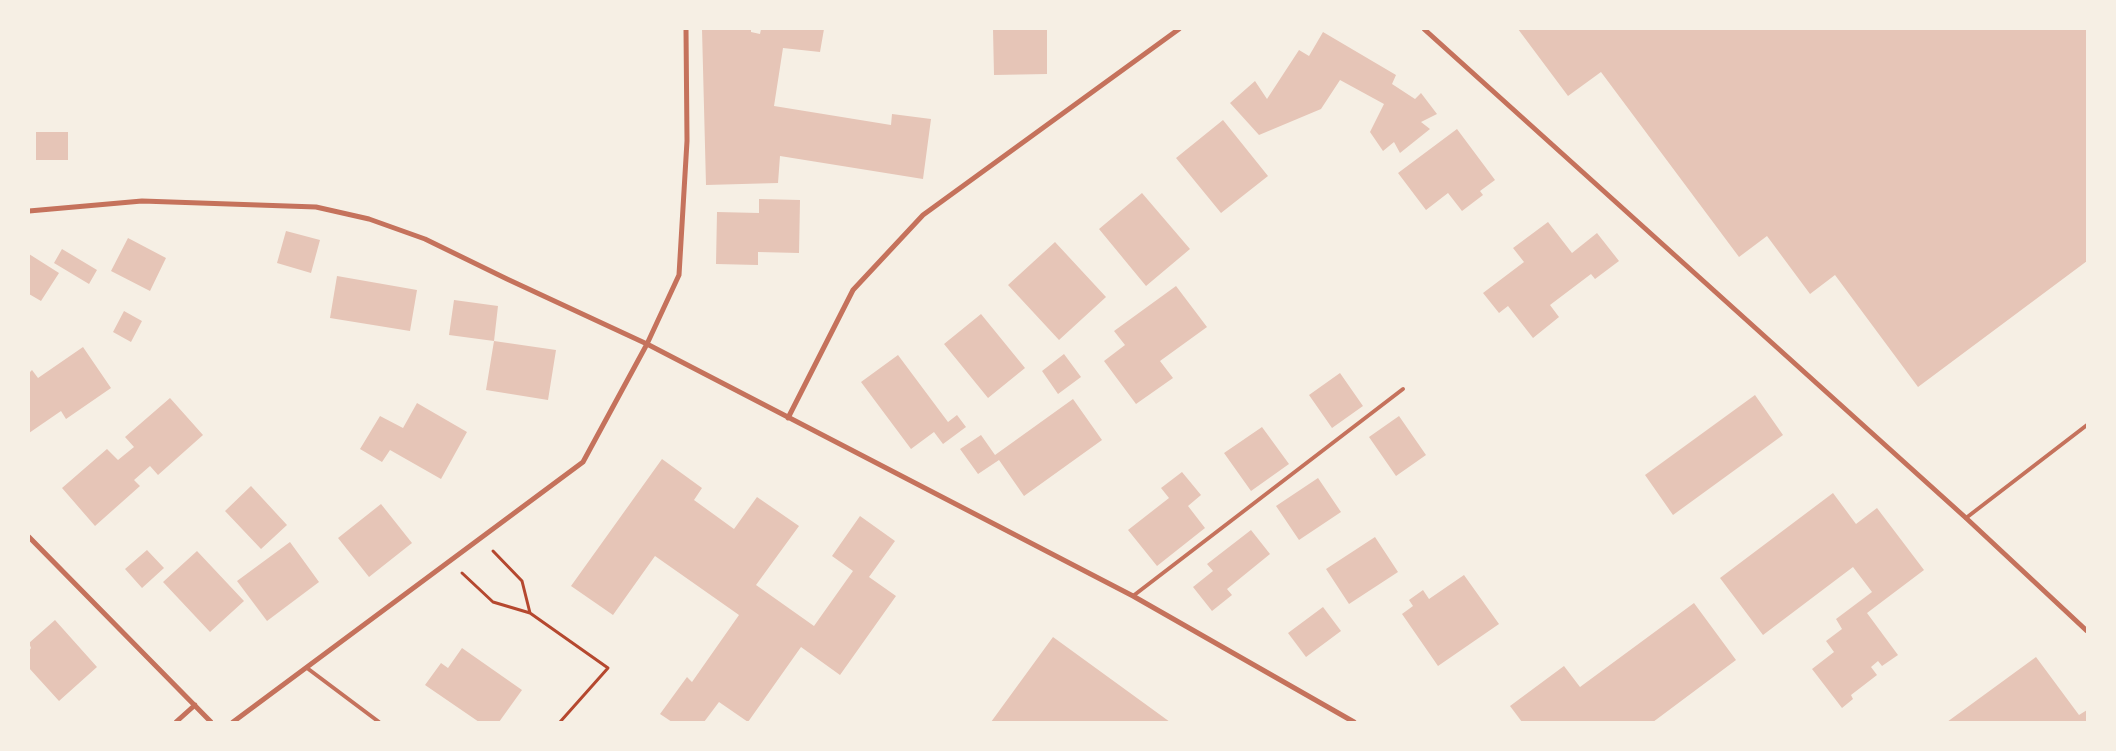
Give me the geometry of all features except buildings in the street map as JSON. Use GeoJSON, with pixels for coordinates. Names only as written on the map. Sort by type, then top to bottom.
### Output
{"type":"FeatureCollection","features":[{"type":"Feature","properties":{"kind":"street"},"geometry":{"type":"LineString","coordinates":[[233,722],[479,537],[583,462],[647,344],[679,275],[687,141],[686,29]]}},
{"type":"Feature","properties":{"kind":"street"},"geometry":{"type":"LineString","coordinates":[[788,418],[853,290],[923,215],[1179,29]]}},
{"type":"Feature","properties":{"kind":"street"},"geometry":{"type":"LineString","coordinates":[[1424,29],[1966,518],[2087,631]]}},
{"type":"Feature","properties":{"kind":"street"},"geometry":{"type":"LineString","coordinates":[[29,211],[142,200],[316,207],[369,219],[425,239],[507,280],[647,344],[1133,596],[1354,722]]}},
{"type":"Feature","properties":{"kind":"street"},"geometry":{"type":"LineString","coordinates":[[29,537],[212,722]]}},
{"type":"Feature","properties":{"kind":"street"},"geometry":{"type":"LineString","coordinates":[[176,722],[195,706]]}},
{"type":"Feature","properties":{"kind":"lane"},"geometry":{"type":"LineString","coordinates":[[1133,596],[1403,388]]}},
{"type":"Feature","properties":{"kind":"lane"},"geometry":{"type":"LineString","coordinates":[[1966,518],[2087,425]]}},
{"type":"Feature","properties":{"kind":"lane"},"geometry":{"type":"LineString","coordinates":[[307,668],[379,722]]}},
{"type":"Feature","properties":{"kind":"path"},"geometry":{"type":"LineString","coordinates":[[479,537],[522,581],[530,613]]}},
{"type":"Feature","properties":{"kind":"path"},"geometry":{"type":"LineString","coordinates":[[449,560],[493,602],[530,613],[608,668],[560,722]]}}]}
